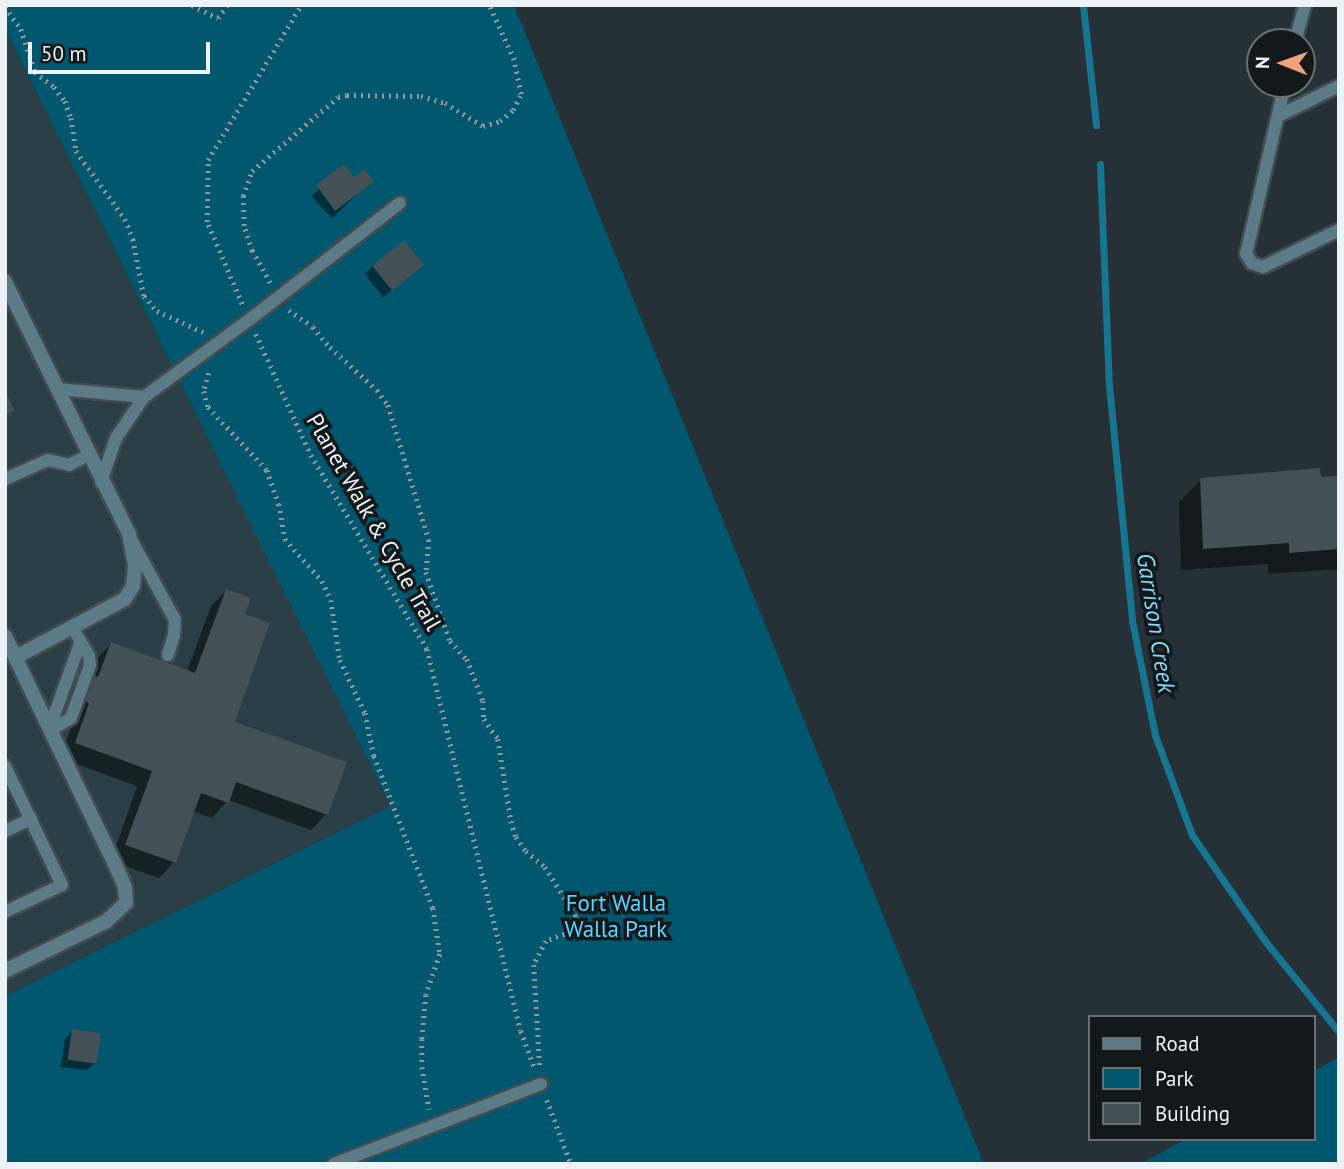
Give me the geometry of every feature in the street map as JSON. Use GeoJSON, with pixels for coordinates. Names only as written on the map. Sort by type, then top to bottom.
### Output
{"type":"FeatureCollection","features":[{"type":"Feature","properties":{"kind":"street"},"geometry":{"type":"LineString","coordinates":[[5,282],[101,482],[129,534],[135,565],[129,592],[112,608],[16,657]]}},
{"type":"Feature","properties":{"kind":"street"},"geometry":{"type":"LineString","coordinates":[[5,636],[119,873],[125,887],[126,903],[107,921],[5,971]]}},
{"type":"Feature","properties":{"kind":"lane"},"geometry":{"type":"LineString","coordinates":[[1299,28],[1305,5]]}},
{"type":"Feature","properties":{"kind":"lane"},"geometry":{"type":"LineString","coordinates":[[1278,116],[1339,86]]}},
{"type":"Feature","properties":{"kind":"lane"},"geometry":{"type":"LineString","coordinates":[[1282,98],[1246,254],[1252,263],[1263,267],[1339,230]]}},
{"type":"Feature","properties":{"kind":"lane"},"geometry":{"type":"LineString","coordinates":[[101,482],[116,438],[144,397],[400,203]]}},
{"type":"Feature","properties":{"kind":"lane"},"geometry":{"type":"LineString","coordinates":[[58,389],[144,397]]}},
{"type":"Feature","properties":{"kind":"lane"},"geometry":{"type":"LineString","coordinates":[[5,479],[48,460],[69,465],[89,455]]}},
{"type":"Feature","properties":{"kind":"lane"},"geometry":{"type":"LineString","coordinates":[[129,534],[174,620],[174,635],[168,655]]}},
{"type":"Feature","properties":{"kind":"lane"},"geometry":{"type":"LineString","coordinates":[[50,729],[80,643],[73,628]]}},
{"type":"Feature","properties":{"kind":"lane"},"geometry":{"type":"LineString","coordinates":[[5,765],[62,885],[5,912]]}},
{"type":"Feature","properties":{"kind":"lane"},"geometry":{"type":"LineString","coordinates":[[5,831],[31,819]]}},
{"type":"Feature","properties":{"kind":"lane"},"geometry":{"type":"LineString","coordinates":[[334,1164],[541,1084]]}},
{"type":"Feature","properties":{"kind":"path"},"geometry":{"type":"LineString","coordinates":[[192,5],[218,18],[227,5]]}},
{"type":"Feature","properties":{"kind":"path","name":"Planet Walk & Cycle Trail"},"geometry":{"type":"LineString","coordinates":[[301,5],[208,160],[207,222],[311,455],[427,649],[521,1031],[571,1164]]}},
{"type":"Feature","properties":{"kind":"path"},"geometry":{"type":"LineString","coordinates":[[489,5],[514,61],[521,94],[513,110],[500,121],[483,126],[445,103],[421,96],[338,97],[252,171],[243,196],[244,226],[252,251],[278,298],[293,314],[313,327],[330,347],[377,390],[388,405],[429,540],[426,572],[450,641],[467,659],[484,702],[484,719],[498,739],[510,821],[516,837],[526,851],[545,867],[576,916],[576,925],[571,932],[546,941],[534,965],[541,1084]]}},
{"type":"Feature","properties":{"kind":"path"},"geometry":{"type":"LineString","coordinates":[[5,7],[21,29],[27,55],[35,72],[54,87],[65,101],[71,118],[76,151],[125,219],[133,239],[144,296],[157,311],[203,331],[212,347],[204,391],[208,407],[267,470],[279,504],[285,539],[327,589],[340,660],[365,713],[374,756],[433,908],[440,954],[426,995],[422,1039],[422,1067],[432,1124]]}},
{"type":"Feature","properties":{"kind":"shaded area"},"geometry":{"type":"Polygon","coordinates":[[[5,29],[392,806],[5,996],[5,29]]]}},
{"type":"Feature","properties":{"kind":"green space","name":"Fort Walla Walla Park"},"geometry":{"type":"Polygon","coordinates":[[[5,5],[514,5],[984,1164],[5,1164],[5,996],[391,806],[5,29],[5,5]]]}},
{"type":"Feature","properties":{"kind":"green space"},"geometry":{"type":"Polygon","coordinates":[[[1339,1057],[1339,1164],[1140,1164],[1182,1141],[1316,1141],[1316,1070],[1339,1057]]]}},
{"type":"Feature","properties":{"kind":"building"},"geometry":{"type":"Polygon","coordinates":[[[344,164],[354,177],[364,169],[374,181],[335,211],[316,185],[344,164]]]}},
{"type":"Feature","properties":{"kind":"building"},"geometry":{"type":"Polygon","coordinates":[[[404,240],[424,265],[392,291],[372,266],[404,240]]]}},
{"type":"Feature","properties":{"kind":"building"},"geometry":{"type":"Polygon","coordinates":[[[5,392],[15,411],[5,415],[5,392]]]}},
{"type":"Feature","properties":{"kind":"building"},"geometry":{"type":"Polygon","coordinates":[[[1320,468],[1321,477],[1339,476],[1339,549],[1289,553],[1289,543],[1203,549],[1200,478],[1320,468]]]}},
{"type":"Feature","properties":{"kind":"building"},"geometry":{"type":"Polygon","coordinates":[[[226,589],[251,598],[245,614],[270,623],[235,722],[347,762],[328,815],[236,782],[229,803],[201,793],[176,863],[125,845],[152,771],[75,743],[89,703],[67,695],[76,669],[98,677],[111,642],[195,673],[226,589]]]}},
{"type":"Feature","properties":{"kind":"building"},"geometry":{"type":"Polygon","coordinates":[[[72,1029],[101,1033],[96,1064],[68,1060],[72,1029]]]}},
{"type":"Feature","properties":{"kind":"waterway","name":"Garrison Creek"},"geometry":{"type":"LineString","coordinates":[[1083,5],[1096,125]]}},
{"type":"Feature","properties":{"kind":"waterway","name":"Garrison Creek"},"geometry":{"type":"LineString","coordinates":[[1100,164],[1109,385],[1132,621],[1155,735],[1192,835],[1265,941],[1339,1032]]}}]}
